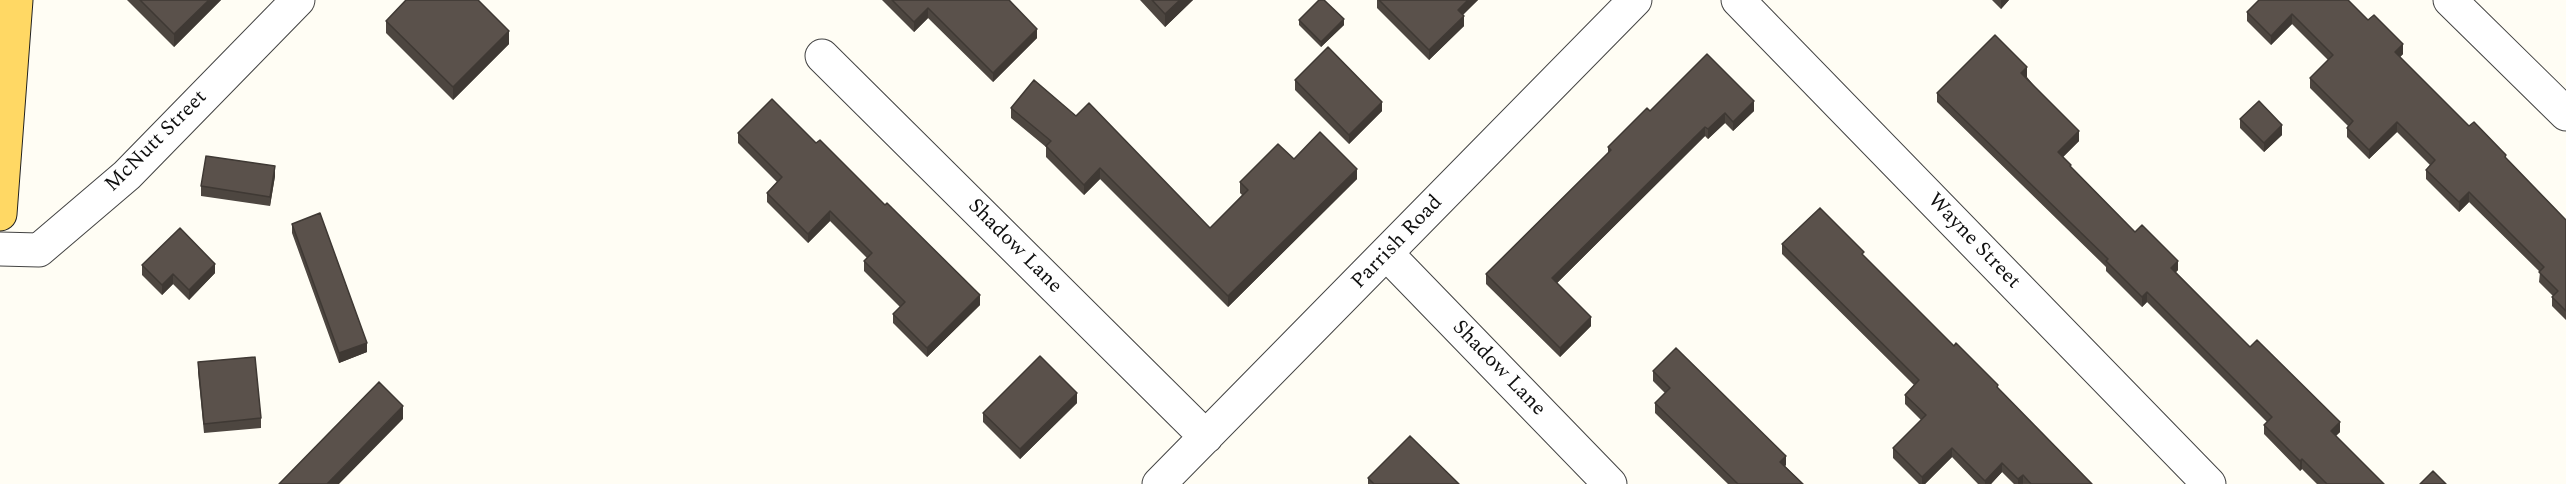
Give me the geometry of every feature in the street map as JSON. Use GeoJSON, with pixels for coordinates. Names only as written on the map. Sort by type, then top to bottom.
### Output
{"type":"FeatureCollection","features":[{"type":"Feature","properties":{"kind":"main road"},"geometry":{"type":"LineString","coordinates":[[0,214],[16,0]]}},
{"type":"Feature","properties":{"kind":"street","name":"McNutt Street"},"geometry":{"type":"LineString","coordinates":[[0,249],[39,250],[127,175],[298,0]]}},
{"type":"Feature","properties":{"kind":"street","name":"Parrish Road"},"geometry":{"type":"LineString","coordinates":[[1159,484],[1635,0]]}},
{"type":"Feature","properties":{"kind":"street","name":"Wayne Street"},"geometry":{"type":"LineString","coordinates":[[1738,0],[2209,484]]}},
{"type":"Feature","properties":{"kind":"street"},"geometry":{"type":"LineString","coordinates":[[2450,0],[2566,114]]}},
{"type":"Feature","properties":{"kind":"street","name":"Shadow Lane"},"geometry":{"type":"LineString","coordinates":[[822,56],[1206,437]]}},
{"type":"Feature","properties":{"kind":"street","name":"Shadow Lane"},"geometry":{"type":"LineString","coordinates":[[1387,254],[1610,484]]}},
{"type":"Feature","properties":{"kind":"building"},"geometry":{"type":"Polygon","coordinates":[[[140,0],[209,0],[174,34],[140,0]]]}},
{"type":"Feature","properties":{"kind":"building"},"geometry":{"type":"Polygon","coordinates":[[[406,0],[478,0],[509,31],[453,87],[386,21],[406,0]]]}},
{"type":"Feature","properties":{"kind":"building"},"geometry":{"type":"Polygon","coordinates":[[[892,0],[1009,0],[1037,29],[993,73],[928,8],[914,22],[892,0]]]}},
{"type":"Feature","properties":{"kind":"building"},"geometry":{"type":"Polygon","coordinates":[[[1152,0],[1180,0],[1165,14],[1152,0]]]}},
{"type":"Feature","properties":{"kind":"building"},"geometry":{"type":"Polygon","coordinates":[[[1319,0],[1324,0],[1344,19],[1321,42],[1299,20],[1319,0]]]}},
{"type":"Feature","properties":{"kind":"building"},"geometry":{"type":"Polygon","coordinates":[[[1379,0],[1468,0],[1458,10],[1464,16],[1429,50],[1379,0]]]}},
{"type":"Feature","properties":{"kind":"building"},"geometry":{"type":"Polygon","coordinates":[[[2259,0],[2348,0],[2368,20],[2374,15],[2403,44],[2395,52],[2469,126],[2474,122],[2566,220],[2566,311],[2552,297],[2558,291],[2539,272],[2544,267],[2469,192],[2459,202],[2426,170],[2435,160],[2397,122],[2369,150],[2347,128],[2353,121],[2310,78],[2333,55],[2292,14],[2271,36],[2247,12],[2259,0]]]}},
{"type":"Feature","properties":{"kind":"building"},"geometry":{"type":"Polygon","coordinates":[[[1995,35],[2027,67],[2021,73],[2079,131],[2058,152],[2070,166],[2135,232],[2142,225],[2178,261],[2171,268],[2250,347],[2257,340],[2340,422],[2331,431],[2384,484],[2327,484],[2302,459],[2300,461],[2264,425],[2272,417],[2147,292],[2142,297],[2106,261],[2108,259],[1937,93],[1995,35]]]}},
{"type":"Feature","properties":{"kind":"building"},"geometry":{"type":"Polygon","coordinates":[[[1328,47],[1382,102],[1349,135],[1295,80],[1328,47]]]}},
{"type":"Feature","properties":{"kind":"building"},"geometry":{"type":"Polygon","coordinates":[[[1707,54],[1754,101],[1733,122],[1725,113],[1708,129],[1705,127],[1552,278],[1591,317],[1560,348],[1486,274],[1611,150],[1608,147],[1647,108],[1650,111],[1707,54]]]}},
{"type":"Feature","properties":{"kind":"building"},"geometry":{"type":"Polygon","coordinates":[[[1034,80],[1076,116],[1089,103],[1210,228],[1248,190],[1240,182],[1278,144],[1294,159],[1320,132],[1357,169],[1228,296],[1100,168],[1084,185],[1046,146],[1051,141],[1011,108],[1034,80]]]}},
{"type":"Feature","properties":{"kind":"building"},"geometry":{"type":"Polygon","coordinates":[[[772,99],[816,143],[820,140],[885,205],[887,203],[980,295],[927,348],[893,314],[905,302],[864,261],[872,253],[830,211],[808,234],[767,193],[782,177],[738,133],[772,99]]]}},
{"type":"Feature","properties":{"kind":"building"},"geometry":{"type":"Polygon","coordinates":[[[2259,101],[2282,125],[2264,143],[2240,119],[2259,101]]]}},
{"type":"Feature","properties":{"kind":"building"},"geometry":{"type":"Polygon","coordinates":[[[206,156],[275,166],[270,197],[201,186],[206,156]]]}},
{"type":"Feature","properties":{"kind":"building"},"geometry":{"type":"Polygon","coordinates":[[[1820,208],[1864,252],[1862,254],[1954,346],[1956,343],[1998,385],[1997,387],[2092,484],[2031,484],[2023,475],[2018,479],[2002,463],[1985,481],[1952,448],[1922,477],[1893,448],[1926,415],[1905,395],[1919,380],[1782,244],[1820,208]]]}},
{"type":"Feature","properties":{"kind":"building"},"geometry":{"type":"Polygon","coordinates":[[[320,213],[367,343],[339,353],[292,224],[320,213]]]}},
{"type":"Feature","properties":{"kind":"building"},"geometry":{"type":"Polygon","coordinates":[[[180,228],[215,264],[189,290],[173,274],[162,285],[142,265],[180,228]]]}},
{"type":"Feature","properties":{"kind":"building"},"geometry":{"type":"Polygon","coordinates":[[[1676,348],[1786,456],[1780,462],[1803,484],[1738,484],[1655,403],[1670,388],[1653,371],[1676,348]]]}},
{"type":"Feature","properties":{"kind":"building"},"geometry":{"type":"Polygon","coordinates":[[[1040,356],[1077,393],[1020,449],[983,413],[1040,356]]]}},
{"type":"Feature","properties":{"kind":"building"},"geometry":{"type":"Polygon","coordinates":[[[255,357],[261,418],[204,424],[198,362],[255,357]]]}},
{"type":"Feature","properties":{"kind":"building"},"geometry":{"type":"Polygon","coordinates":[[[379,382],[403,406],[327,484],[279,484],[379,382]]]}},
{"type":"Feature","properties":{"kind":"building"},"geometry":{"type":"Polygon","coordinates":[[[1410,436],[1459,484],[1374,484],[1368,478],[1410,436]]]}},
{"type":"Feature","properties":{"kind":"building"},"geometry":{"type":"Polygon","coordinates":[[[2433,471],[2446,484],[2420,484],[2433,471]]]}}]}
